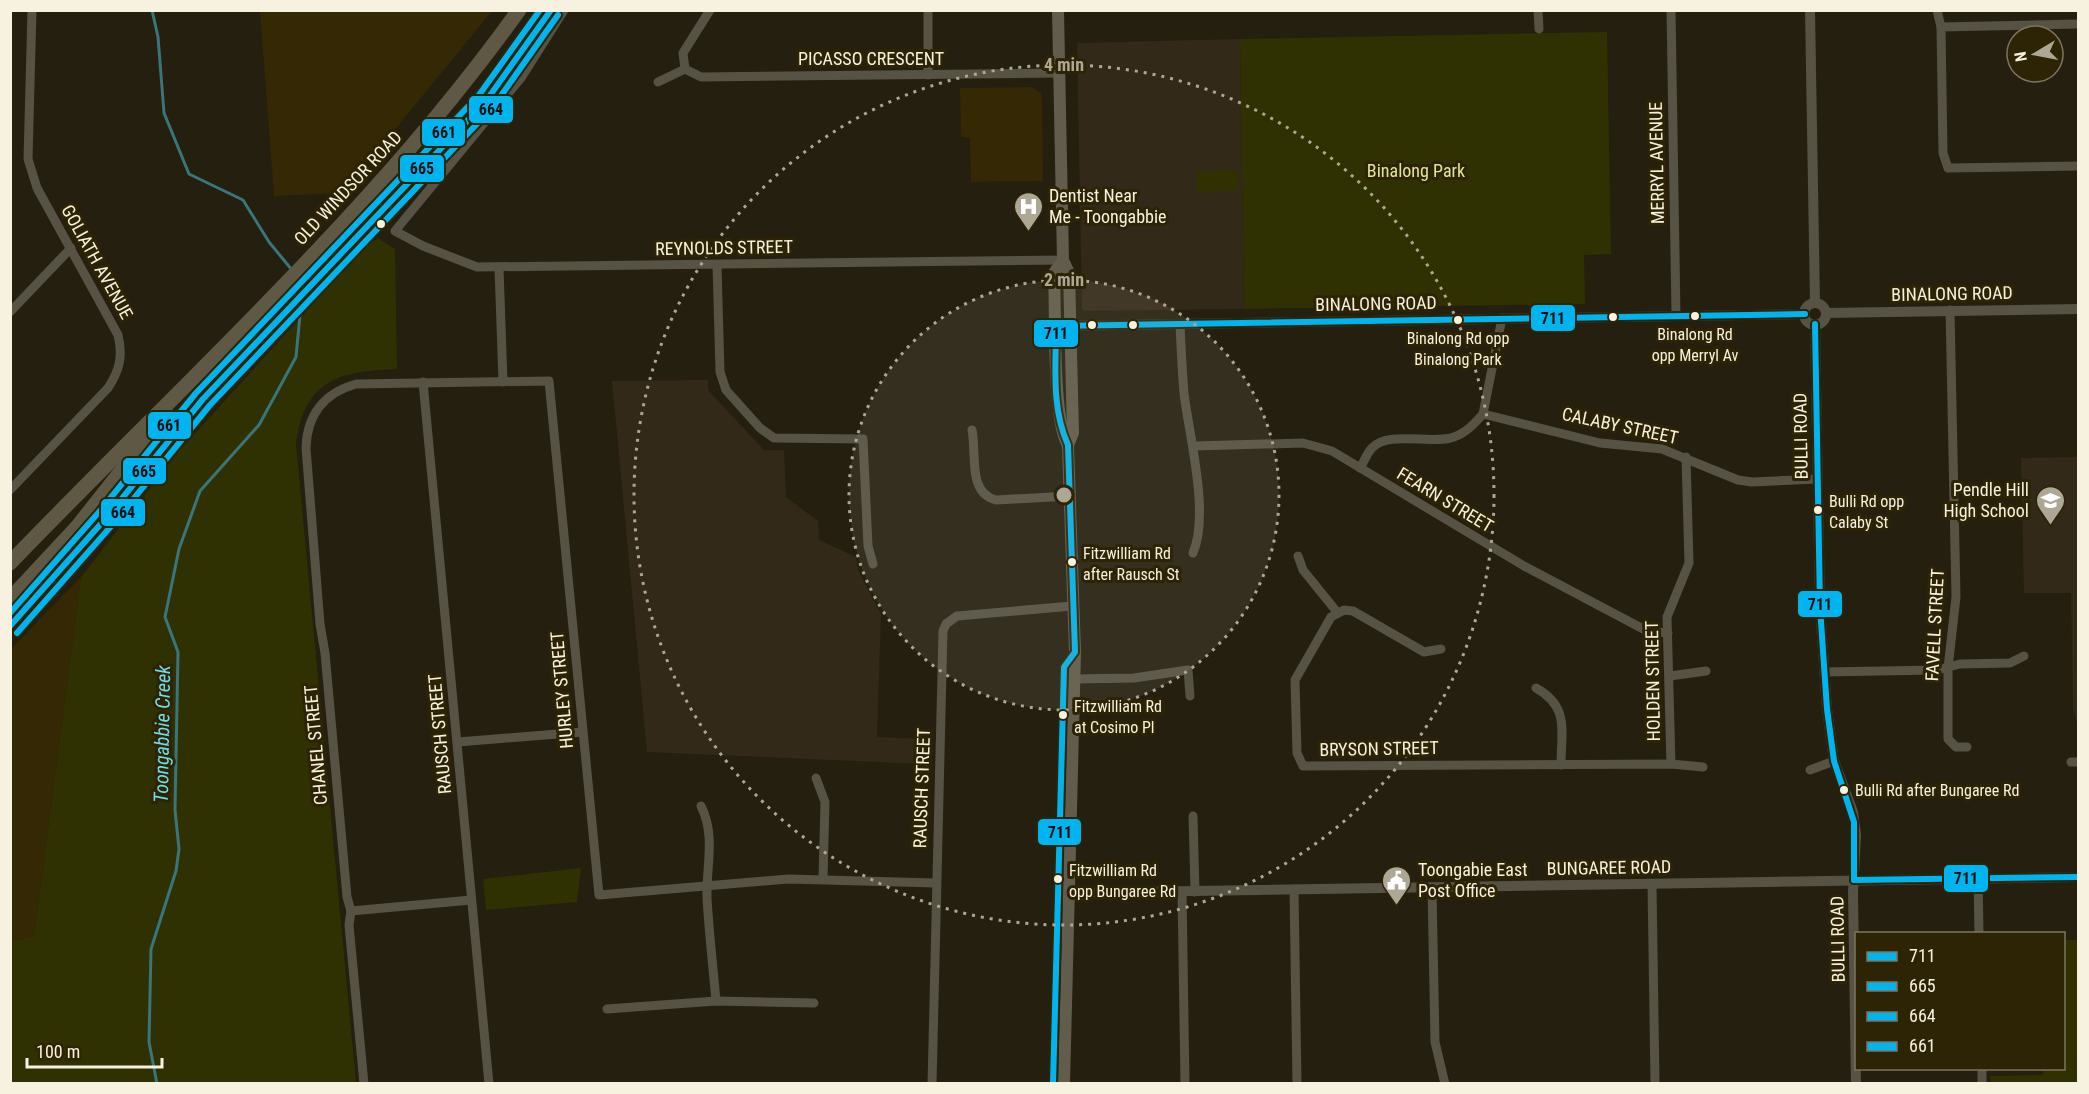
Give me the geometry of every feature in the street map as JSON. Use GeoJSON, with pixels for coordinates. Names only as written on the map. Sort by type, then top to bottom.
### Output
{"type":"FeatureCollection","features":[{"type":"Feature","properties":{"kind":"highway","name":"OLD WINDSOR ROAD"},"geometry":{"type":"LineString","coordinates":[[10,563],[122,447],[192,381],[424,134],[519,10]]}},
{"type":"Feature","properties":{"kind":"highway","name":"OLD WINDSOR ROAD"},"geometry":{"type":"LineString","coordinates":[[10,599],[78,526],[192,381]]}},
{"type":"Feature","properties":{"kind":"main road"},"geometry":{"type":"LineString","coordinates":[[1058,10],[1063,260],[1069,273],[1073,433],[1068,446],[1075,679],[1064,1083]]}},
{"type":"Feature","properties":{"kind":"main road"},"geometry":{"type":"LineString","coordinates":[[1063,260],[1054,273],[1058,406],[1061,435],[1068,446]]}},
{"type":"Feature","properties":{"kind":"street","name":"GOLIATH AVENUE"},"geometry":{"type":"LineString","coordinates":[[10,490],[108,388],[117,376],[122,349],[118,335],[37,188],[28,159],[32,10]]}},
{"type":"Feature","properties":{"kind":"street","name":"REYNOLDS STREET"},"geometry":{"type":"LineString","coordinates":[[564,10],[514,86],[394,231],[423,246],[477,267],[499,268],[1063,260]]}},
{"type":"Feature","properties":{"kind":"street"},"geometry":{"type":"LineString","coordinates":[[658,82],[685,69],[683,53],[710,10]]}},
{"type":"Feature","properties":{"kind":"street"},"geometry":{"type":"LineString","coordinates":[[928,10],[928,75]]}},
{"type":"Feature","properties":{"kind":"street"},"geometry":{"type":"LineString","coordinates":[[1538,10],[1539,29]]}},
{"type":"Feature","properties":{"kind":"street","name":"MERRYL AVENUE"},"geometry":{"type":"LineString","coordinates":[[1671,10],[1676,315]]}},
{"type":"Feature","properties":{"kind":"street"},"geometry":{"type":"LineString","coordinates":[[1810,10],[1815,303]]}},
{"type":"Feature","properties":{"kind":"street"},"geometry":{"type":"LineString","coordinates":[[1937,10],[1941,27],[1943,153],[1948,168],[2079,166]]}},
{"type":"Feature","properties":{"kind":"street"},"geometry":{"type":"LineString","coordinates":[[1941,27],[2079,24]]}},
{"type":"Feature","properties":{"kind":"street","name":"PICASSO CRESCENT"},"geometry":{"type":"LineString","coordinates":[[685,69],[701,77],[1059,73]]}},
{"type":"Feature","properties":{"kind":"street"},"geometry":{"type":"LineString","coordinates":[[10,312],[71,249]]}},
{"type":"Feature","properties":{"kind":"street"},"geometry":{"type":"LineString","coordinates":[[717,265],[722,383],[760,428],[774,438],[863,439],[868,546],[873,564]]}},
{"type":"Feature","properties":{"kind":"street"},"geometry":{"type":"LineString","coordinates":[[499,268],[503,382]]}},
{"type":"Feature","properties":{"kind":"street"},"geometry":{"type":"LineString","coordinates":[[1815,303],[1822,306],[1826,313],[1822,322],[1815,324],[1806,320],[1805,314],[1809,305],[1815,303]]}},
{"type":"Feature","properties":{"kind":"street","name":"BINALONG ROAD"},"geometry":{"type":"LineString","coordinates":[[1826,313],[2079,309]]}},
{"type":"Feature","properties":{"kind":"street","name":"FAVELL STREET"},"geometry":{"type":"LineString","coordinates":[[1950,310],[1956,597],[1948,668],[1948,739],[1956,747],[1967,747]]}},
{"type":"Feature","properties":{"kind":"street","name":"BINALONG ROAD"},"geometry":{"type":"LineString","coordinates":[[1056,326],[1805,314]]}},
{"type":"Feature","properties":{"kind":"street"},"geometry":{"type":"LineString","coordinates":[[1360,468],[1372,448],[1378,443],[1388,440],[1456,437],[1483,414],[1502,318]]}},
{"type":"Feature","properties":{"kind":"street"},"geometry":{"type":"LineString","coordinates":[[1180,324],[1184,394],[1194,446],[1198,540],[1193,553]]}},
{"type":"Feature","properties":{"kind":"street","name":"BULLI ROAD"},"geometry":{"type":"LineString","coordinates":[[1815,324],[1820,607],[1824,672],[1834,761],[1854,822],[1855,982]]}},
{"type":"Feature","properties":{"kind":"street","name":"HURLEY STREET"},"geometry":{"type":"LineString","coordinates":[[320,405],[336,391],[356,384],[549,381],[598,895],[708,884],[823,879],[935,883]]}},
{"type":"Feature","properties":{"kind":"street","name":"RAUSCH STREET"},"geometry":{"type":"LineString","coordinates":[[423,382],[489,1083]]}},
{"type":"Feature","properties":{"kind":"street","name":"CHANEL STREET"},"geometry":{"type":"LineString","coordinates":[[320,405],[308,428],[306,448],[320,624],[326,652],[347,897],[351,911],[349,925],[364,1083]]}},
{"type":"Feature","properties":{"kind":"street","name":"CALABY STREET"},"geometry":{"type":"LineString","coordinates":[[1483,414],[1600,443],[1651,446],[1686,457],[1738,480],[1752,482],[1818,479]]}},
{"type":"Feature","properties":{"kind":"street"},"geometry":{"type":"LineString","coordinates":[[972,430],[976,482],[980,492],[987,497],[996,500],[1070,496]]}},
{"type":"Feature","properties":{"kind":"street","name":"FEARN STREET"},"geometry":{"type":"LineString","coordinates":[[1194,446],[1303,443],[1332,451],[1524,566],[1647,631],[1668,633]]}},
{"type":"Feature","properties":{"kind":"street","name":"HOLDEN STREET"},"geometry":{"type":"LineString","coordinates":[[1671,764],[1669,608],[1689,563],[1686,457]]}},
{"type":"Feature","properties":{"kind":"street"},"geometry":{"type":"LineString","coordinates":[[1298,556],[1303,570],[1337,612],[1353,611],[1424,652],[1441,649]]}},
{"type":"Feature","properties":{"kind":"street","name":"RAUSCH STREET"},"geometry":{"type":"LineString","coordinates":[[932,1083],[935,883],[943,631],[946,624],[957,616],[1072,606]]}},
{"type":"Feature","properties":{"kind":"street","name":"BRYSON STREET"},"geometry":{"type":"LineString","coordinates":[[1337,612],[1330,617],[1295,680],[1297,753],[1304,766],[1671,764],[1703,767]]}},
{"type":"Feature","properties":{"kind":"street"},"geometry":{"type":"LineString","coordinates":[[1824,672],[1948,668],[1960,664],[2010,663],[2024,656]]}},
{"type":"Feature","properties":{"kind":"street"},"geometry":{"type":"LineString","coordinates":[[1075,679],[1134,678],[1188,670],[1190,696]]}},
{"type":"Feature","properties":{"kind":"street"},"geometry":{"type":"LineString","coordinates":[[1670,676],[1706,671]]}},
{"type":"Feature","properties":{"kind":"street"},"geometry":{"type":"LineString","coordinates":[[1536,688],[1552,697],[1559,707],[1561,765]]}},
{"type":"Feature","properties":{"kind":"street"},"geometry":{"type":"LineString","coordinates":[[458,742],[582,732]]}},
{"type":"Feature","properties":{"kind":"street"},"geometry":{"type":"LineString","coordinates":[[1810,770],[1834,761]]}},
{"type":"Feature","properties":{"kind":"street"},"geometry":{"type":"LineString","coordinates":[[816,778],[825,802],[823,879]]}},
{"type":"Feature","properties":{"kind":"street"},"geometry":{"type":"LineString","coordinates":[[700,806],[709,822],[708,884],[716,1001]]}},
{"type":"Feature","properties":{"kind":"street"},"geometry":{"type":"LineString","coordinates":[[1193,816],[1195,892]]}},
{"type":"Feature","properties":{"kind":"street","name":"BUNGAREE ROAD"},"geometry":{"type":"LineString","coordinates":[[1068,893],[2079,877]]}},
{"type":"Feature","properties":{"kind":"street"},"geometry":{"type":"LineString","coordinates":[[1978,878],[1979,932]]}},
{"type":"Feature","properties":{"kind":"street"},"geometry":{"type":"LineString","coordinates":[[1652,884],[1655,1083]]}},
{"type":"Feature","properties":{"kind":"street"},"geometry":{"type":"LineString","coordinates":[[1432,888],[1435,1042],[1445,1083]]}},
{"type":"Feature","properties":{"kind":"street"},"geometry":{"type":"LineString","coordinates":[[1294,889],[1297,1083]]}},
{"type":"Feature","properties":{"kind":"street"},"geometry":{"type":"LineString","coordinates":[[1182,892],[1185,1083]]}},
{"type":"Feature","properties":{"kind":"street"},"geometry":{"type":"LineString","coordinates":[[351,911],[471,900]]}},
{"type":"Feature","properties":{"kind":"street"},"geometry":{"type":"LineString","coordinates":[[607,1010],[716,1001],[814,1003]]}},
{"type":"Feature","properties":{"kind":"shaded area"},"geometry":{"type":"Polygon","coordinates":[[[260,10],[492,11],[343,193],[274,196],[260,10]]]}},
{"type":"Feature","properties":{"kind":"shaded area"},"geometry":{"type":"Polygon","coordinates":[[[1240,39],[1244,309],[1084,311],[1082,309],[1077,43],[1240,39]]]}},
{"type":"Feature","properties":{"kind":"shaded area"},"geometry":{"type":"Polygon","coordinates":[[[1032,87],[1041,93],[1042,98],[1043,181],[971,182],[970,138],[961,137],[960,88],[1032,87]]]}},
{"type":"Feature","properties":{"kind":"shaded area"},"geometry":{"type":"Polygon","coordinates":[[[708,380],[708,390],[764,450],[784,450],[786,497],[818,521],[819,540],[856,557],[858,570],[881,614],[877,737],[926,739],[925,764],[647,752],[612,381],[708,380]]]}},
{"type":"Feature","properties":{"kind":"shaded area","name":"Pendle Hill High School"},"geometry":{"type":"Polygon","coordinates":[[[2078,457],[2078,727],[2073,709],[2071,593],[2024,593],[2021,458],[2078,457]]]}},
{"type":"Feature","properties":{"kind":"shaded area"},"geometry":{"type":"Polygon","coordinates":[[[81,577],[34,936],[11,941],[10,650],[81,577]]]}},
{"type":"Feature","properties":{"kind":"green space","name":"Binalong Park"},"geometry":{"type":"Polygon","coordinates":[[[1607,32],[1611,254],[1584,255],[1585,304],[1244,309],[1240,39],[1607,32]]]}},
{"type":"Feature","properties":{"kind":"green space"},"geometry":{"type":"Polygon","coordinates":[[[1238,170],[1238,190],[1197,192],[1197,171],[1238,170]]]}},
{"type":"Feature","properties":{"kind":"green space"},"geometry":{"type":"Polygon","coordinates":[[[378,238],[395,249],[397,369],[358,373],[328,383],[316,393],[307,406],[300,422],[296,444],[356,1083],[11,1083],[11,941],[34,936],[81,577],[179,451],[362,250],[378,238]]]}},
{"type":"Feature","properties":{"kind":"green space"},"geometry":{"type":"Polygon","coordinates":[[[581,868],[577,902],[486,910],[483,879],[581,868]]]}},
{"type":"Feature","properties":{"kind":"green space"},"geometry":{"type":"Polygon","coordinates":[[[2065,940],[2078,940],[2078,1083],[1991,1083],[1990,1076],[2043,1075],[2043,1070],[2065,1070],[2065,940]]]}},
{"type":"Feature","properties":{"kind":"waterway","name":"Toongabbie Creek"},"geometry":{"type":"LineString","coordinates":[[152,10],[158,37],[164,113],[189,174],[243,200],[269,242],[292,270]]}},
{"type":"Feature","properties":{"kind":"waterway","name":"Toongabbie Creek"},"geometry":{"type":"LineString","coordinates":[[157,1084],[149,1042],[151,949],[176,871],[179,849],[175,810],[178,652],[165,617],[179,549],[200,491],[259,425],[296,357],[303,283],[298,277]]}},
{"type":"Feature","properties":{"kind":"transit line","name":"661"},"geometry":{"type":"LineString","coordinates":[[10,613],[99,512],[196,393],[479,95],[540,10]]}},
{"type":"Feature","properties":{"kind":"transit line","name":"665"},"geometry":{"type":"LineString","coordinates":[[10,626],[106,518],[203,399],[486,101],[551,10]]}},
{"type":"Feature","properties":{"kind":"transit line","name":"664"},"geometry":{"type":"LineString","coordinates":[[17,633],[113,524],[210,405],[493,107],[558,15]]}},
{"type":"Feature","properties":{"kind":"transit line","name":"711"},"geometry":{"type":"LineString","coordinates":[[1053,1084],[1064,667],[1075,652],[1068,445],[1057,401],[1056,326],[1805,314]]}},
{"type":"Feature","properties":{"kind":"transit line","name":"711"},"geometry":{"type":"LineString","coordinates":[[1815,324],[1820,607],[1827,709],[1834,761],[1854,822],[1854,880]]}},
{"type":"Feature","properties":{"kind":"transit line","name":"711"},"geometry":{"type":"LineString","coordinates":[[1854,880],[2078,877]]}},
{"type":"Feature","properties":{"kind":"place","name":"Dentist Near Me - Toongabbie"},"geometry":{"type":"Point","coordinates":[1028,232]}},
{"type":"Feature","properties":{"kind":"place","name":"Binalong Rd opp Merryl Av"},"geometry":{"type":"Point","coordinates":[1695,316]}},
{"type":"Feature","properties":{"kind":"place","name":"Binalong Rd opp Binalong Park"},"geometry":{"type":"Point","coordinates":[1458,320]}},
{"type":"Feature","properties":{"kind":"place","name":"Bulli Rd opp Calaby St"},"geometry":{"type":"Point","coordinates":[1818,510]}},
{"type":"Feature","properties":{"kind":"place","name":"Pendle Hill High School"},"geometry":{"type":"Point","coordinates":[2050,526]}},
{"type":"Feature","properties":{"kind":"place","name":"Fitzwilliam Rd after Rausch St"},"geometry":{"type":"Point","coordinates":[1072,562]}},
{"type":"Feature","properties":{"kind":"place","name":"Fitzwilliam Rd at Cosimo Pl"},"geometry":{"type":"Point","coordinates":[1063,715]}},
{"type":"Feature","properties":{"kind":"place","name":"Bulli Rd after Bungaree Rd"},"geometry":{"type":"Point","coordinates":[1844,790]}},
{"type":"Feature","properties":{"kind":"place","name":"Fitzwilliam Rd opp Bungaree Rd"},"geometry":{"type":"Point","coordinates":[1058,879]}},
{"type":"Feature","properties":{"kind":"place","name":"Toongabie East Post Office"},"geometry":{"type":"Point","coordinates":[1397,906]}}]}
